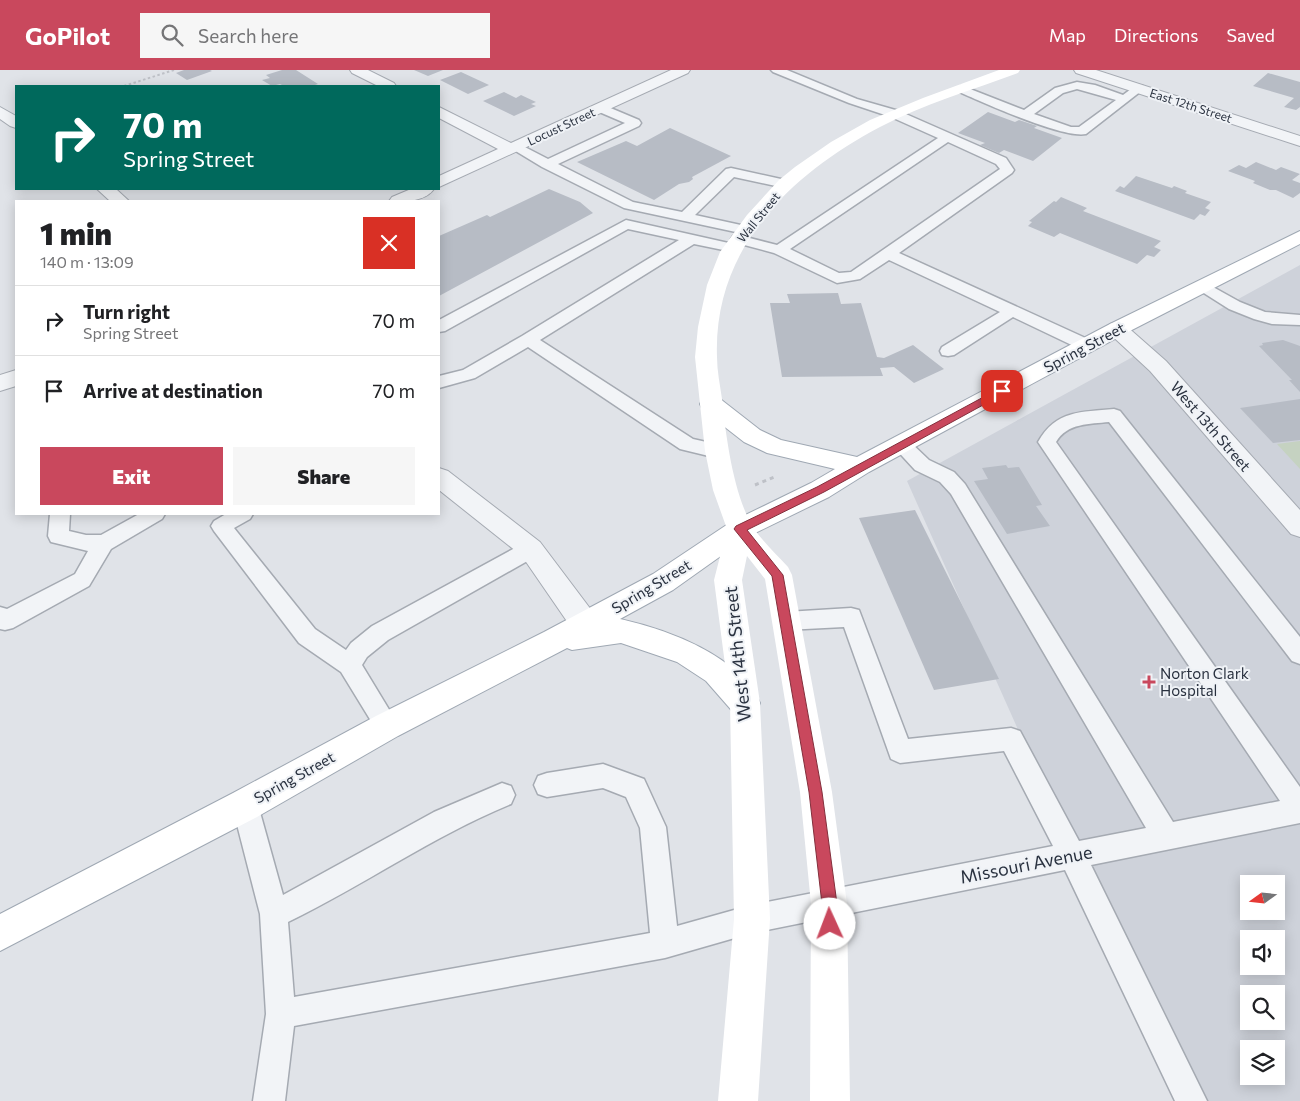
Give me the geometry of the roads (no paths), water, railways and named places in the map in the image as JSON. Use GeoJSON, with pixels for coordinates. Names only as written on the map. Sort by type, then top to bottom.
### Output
{"type":"FeatureCollection","features":[{"type":"Feature","properties":{"kind":"street"},"geometry":{"type":"LineString","coordinates":[[357,70],[387,85]]}},
{"type":"Feature","properties":{"kind":"street","name":"Locust Street"},"geometry":{"type":"LineString","coordinates":[[440,182],[683,70]]}},
{"type":"Feature","properties":{"kind":"street","name":"Wall Street"},"geometry":{"type":"LineString","coordinates":[[740,529],[726,490],[717,451],[710,404],[706,356],[708,327],[717,285],[739,239],[785,184],[856,133],[895,114],[1013,70]]}},
{"type":"Feature","properties":{"kind":"street","name":"East 12th Street"},"geometry":{"type":"LineString","coordinates":[[1081,70],[1300,141]]}},
{"type":"Feature","properties":{"kind":"street"},"geometry":{"type":"LineString","coordinates":[[0,112],[15,122]]}},
{"type":"Feature","properties":{"kind":"street"},"geometry":{"type":"LineString","coordinates":[[440,112],[513,148]]}},
{"type":"Feature","properties":{"kind":"street"},"geometry":{"type":"LineString","coordinates":[[107,190],[119,200]]}},
{"type":"Feature","properties":{"kind":"street"},"geometry":{"type":"LineString","coordinates":[[400,200],[423,190]]}},
{"type":"Feature","properties":{"kind":"street","name":"Spring Street"},"geometry":{"type":"LineString","coordinates":[[0,934],[245,805],[387,726],[554,641],[663,582],[740,529],[820,490],[860,466],[1117,329],[1204,287],[1300,237]]}},
{"type":"Feature","properties":{"kind":"street","name":"West 13th Street"},"geometry":{"type":"LineString","coordinates":[[1117,329],[1158,366],[1300,527]]}},
{"type":"Feature","properties":{"kind":"street"},"geometry":{"type":"LineString","coordinates":[[0,384],[15,377]]}},
{"type":"Feature","properties":{"kind":"street"},"geometry":{"type":"LineString","coordinates":[[710,404],[752,436],[775,447],[860,466]]}},
{"type":"Feature","properties":{"kind":"street"},"geometry":{"type":"LineString","coordinates":[[440,478],[531,549],[585,624]]}},
{"type":"Feature","properties":{"kind":"street"},"geometry":{"type":"LineString","coordinates":[[740,529],[778,575],[816,792],[830,904],[830,1101]]}},
{"type":"Feature","properties":{"kind":"street","name":"West 14th Street"},"geometry":{"type":"LineString","coordinates":[[738,1101],[752,919],[745,703],[728,580],[740,529]]}},
{"type":"Feature","properties":{"kind":"street"},"geometry":{"type":"LineString","coordinates":[[554,641],[621,631],[653,640],[688,653],[716,672],[745,703]]}},
{"type":"Feature","properties":{"kind":"lane"},"geometry":{"type":"LineString","coordinates":[[513,148],[629,205],[685,217],[739,239],[779,250],[837,278],[855,276],[1006,170],[1001,161],[895,114],[853,101],[777,70]]}},
{"type":"Feature","properties":{"kind":"lane"},"geometry":{"type":"LineString","coordinates":[[1025,115],[1064,88],[1073,85],[1124,99]]}},
{"type":"Feature","properties":{"kind":"lane"},"geometry":{"type":"LineString","coordinates":[[961,89],[1070,131],[1082,131],[1139,88]]}},
{"type":"Feature","properties":{"kind":"lane"},"geometry":{"type":"LineString","coordinates":[[548,164],[635,123],[601,108]]}},
{"type":"Feature","properties":{"kind":"lane"},"geometry":{"type":"LineString","coordinates":[[779,250],[947,137]]}},
{"type":"Feature","properties":{"kind":"lane"},"geometry":{"type":"LineString","coordinates":[[685,217],[731,172],[785,184]]}},
{"type":"Feature","properties":{"kind":"lane"},"geometry":{"type":"LineString","coordinates":[[440,326],[626,224],[691,238],[739,239]]}},
{"type":"Feature","properties":{"kind":"lane"},"geometry":{"type":"LineString","coordinates":[[440,382],[469,374],[528,340],[691,238]]}},
{"type":"Feature","properties":{"kind":"lane"},"geometry":{"type":"LineString","coordinates":[[888,254],[1086,346]]}},
{"type":"Feature","properties":{"kind":"lane"},"geometry":{"type":"LineString","coordinates":[[1204,287],[1234,306],[1248,312],[1269,318],[1300,320]]}},
{"type":"Feature","properties":{"kind":"lane"},"geometry":{"type":"LineString","coordinates":[[948,351],[1012,311]]}},
{"type":"Feature","properties":{"kind":"lane"},"geometry":{"type":"LineString","coordinates":[[528,340],[687,444],[717,451]]}},
{"type":"Feature","properties":{"kind":"lane"},"geometry":{"type":"LineString","coordinates":[[1300,654],[1114,415],[1066,421],[1050,435],[1047,442],[1300,809]]}},
{"type":"Feature","properties":{"kind":"lane"},"geometry":{"type":"LineString","coordinates":[[900,445],[922,465],[947,477],[958,489],[1166,836]]}},
{"type":"Feature","properties":{"kind":"lane"},"geometry":{"type":"LineString","coordinates":[[60,515],[58,536],[86,544],[104,543],[153,515]]}},
{"type":"Feature","properties":{"kind":"lane"},"geometry":{"type":"LineString","coordinates":[[241,515],[221,526],[307,636],[350,665],[387,726]]}},
{"type":"Feature","properties":{"kind":"lane"},"geometry":{"type":"LineString","coordinates":[[0,616],[5,621],[82,580],[104,543]]}},
{"type":"Feature","properties":{"kind":"lane"},"geometry":{"type":"LineString","coordinates":[[350,665],[359,650],[380,633],[531,549]]}},
{"type":"Feature","properties":{"kind":"lane"},"geometry":{"type":"LineString","coordinates":[[786,621],[851,617],[900,751],[1012,739],[1072,855],[1191,1101]]}},
{"type":"Feature","properties":{"kind":"lane"},"geometry":{"type":"LineString","coordinates":[[547,785],[603,776],[635,788],[654,827],[665,944]]}},
{"type":"Feature","properties":{"kind":"lane"},"geometry":{"type":"LineString","coordinates":[[274,914],[308,899],[397,846],[475,805],[502,795]]}},
{"type":"Feature","properties":{"kind":"lane"},"geometry":{"type":"LineString","coordinates":[[245,805],[274,914],[281,1014],[270,1101]]}},
{"type":"Feature","properties":{"kind":"lane","name":"Missouri Avenue"},"geometry":{"type":"LineString","coordinates":[[281,1014],[665,944],[752,919],[1300,809]]}},
{"type":"Feature","properties":{"kind":"place","name":"Norton Clark Hospital"},"geometry":{"type":"Point","coordinates":[1149,682]}}]}
